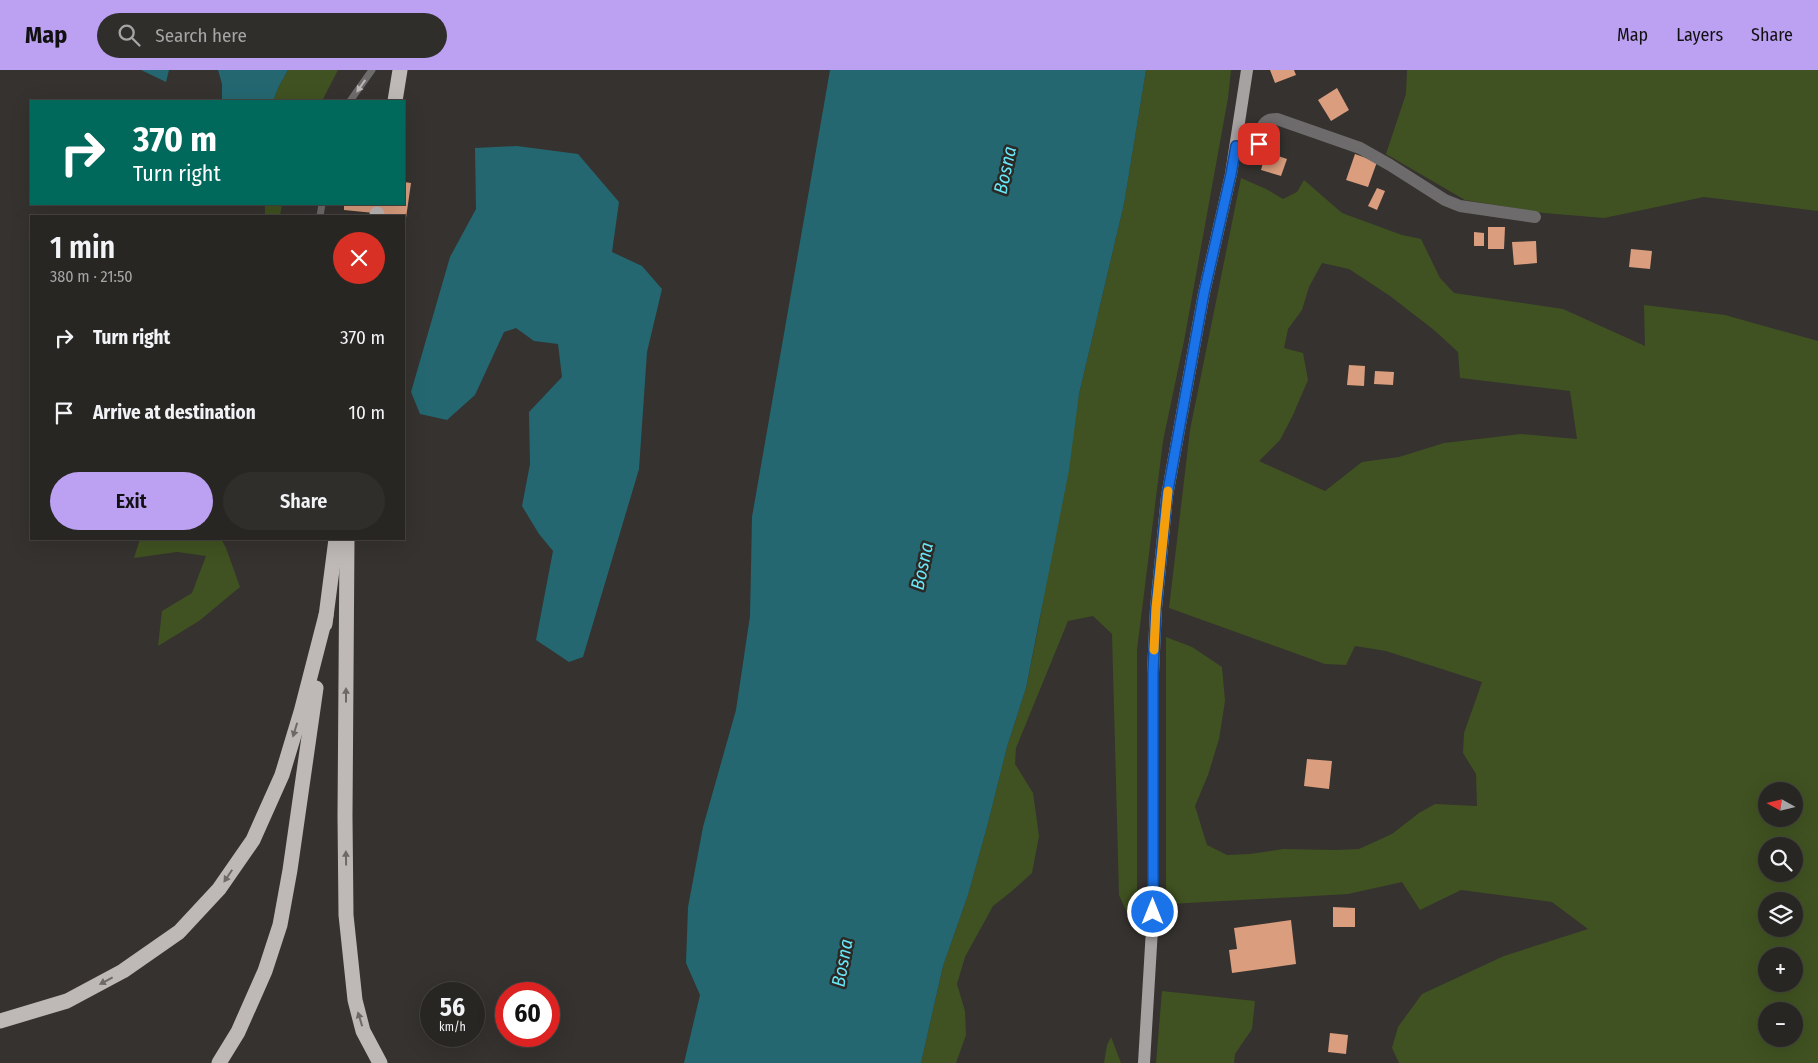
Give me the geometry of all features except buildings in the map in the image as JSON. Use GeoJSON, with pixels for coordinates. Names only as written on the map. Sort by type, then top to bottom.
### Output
{"type":"FeatureCollection","features":[{"type":"Feature","properties":{"kind":"highway"},"geometry":{"type":"LineString","coordinates":[[395,100],[400,70]]}},
{"type":"Feature","properties":{"kind":"highway"},"geometry":{"type":"LineString","coordinates":[[219,1063],[238,1032],[265,971],[280,925],[290,870],[336,540]]}},
{"type":"Feature","properties":{"kind":"highway"},"geometry":{"type":"LineString","coordinates":[[347,540],[346,916],[354,1000],[363,1031],[380,1063]]}},
{"type":"Feature","properties":{"kind":"highway"},"geometry":{"type":"LineString","coordinates":[[0,1021],[67,1001],[123,971],[179,932],[220,889],[253,840],[282,775],[301,712],[326,615]]}},
{"type":"Feature","properties":{"kind":"main road"},"geometry":{"type":"LineString","coordinates":[[1144,1063],[1153,912],[1153,673],[1156,608],[1167,496],[1204,293],[1231,174],[1247,70]]}},
{"type":"Feature","properties":{"kind":"street"},"geometry":{"type":"LineString","coordinates":[[1236,146],[1249,150],[1255,148],[1259,144],[1264,124],[1268,120],[1277,119],[1360,148],[1445,200],[1460,206],[1535,217]]}},
{"type":"Feature","properties":{"kind":"lane"},"geometry":{"type":"LineString","coordinates":[[351,100],[372,70]]}},
{"type":"Feature","properties":{"kind":"green space"},"geometry":{"type":"Polygon","coordinates":[[[288,70],[338,70],[323,100],[273,100],[288,70]]]}},
{"type":"Feature","properties":{"kind":"green space"},"geometry":{"type":"Polygon","coordinates":[[[1146,70],[1231,70],[1228,98],[1184,341],[1163,441],[1137,650],[1137,913],[1127,913],[1119,895],[1112,634],[1093,616],[1068,621],[1016,748],[1015,764],[1033,793],[1039,836],[1032,873],[993,906],[965,957],[957,984],[965,1011],[966,1035],[956,1063],[921,1063],[943,966],[968,895],[1007,747],[1026,688],[1079,394],[1124,204],[1146,70]]]}},
{"type":"Feature","properties":{"kind":"green space"},"geometry":{"type":"Polygon","coordinates":[[[1407,70],[1818,70],[1818,211],[1704,197],[1604,218],[1544,213],[1465,200],[1386,154],[1406,94],[1407,70]]]}},
{"type":"Feature","properties":{"kind":"green space"},"geometry":{"type":"Polygon","coordinates":[[[1241,178],[1283,199],[1297,192],[1304,180],[1342,213],[1402,235],[1421,239],[1440,278],[1454,293],[1563,309],[1645,346],[1644,305],[1725,315],[1818,341],[1818,1063],[1399,1063],[1392,1048],[1398,1027],[1422,994],[1504,956],[1588,929],[1552,902],[1461,890],[1420,910],[1402,882],[1348,894],[1170,904],[1166,889],[1166,637],[1192,647],[1222,667],[1225,701],[1219,739],[1208,775],[1195,806],[1207,845],[1227,855],[1283,849],[1359,849],[1392,834],[1419,813],[1435,804],[1477,806],[1476,774],[1463,753],[1464,733],[1482,682],[1386,651],[1355,646],[1346,665],[1325,664],[1169,608],[1190,430],[1241,178]],[[1322,263],[1309,287],[1302,310],[1288,329],[1284,348],[1303,353],[1308,380],[1280,440],[1259,461],[1325,491],[1362,462],[1399,457],[1444,443],[1521,434],[1577,439],[1570,391],[1460,378],[1458,352],[1434,330],[1390,296],[1349,269],[1322,263]]]}},
{"type":"Feature","properties":{"kind":"green space"},"geometry":{"type":"Polygon","coordinates":[[[265,205],[282,205],[280,215],[265,215],[265,205]]]}},
{"type":"Feature","properties":{"kind":"green space"},"geometry":{"type":"Polygon","coordinates":[[[140,540],[222,540],[240,587],[199,621],[158,646],[162,611],[192,593],[206,556],[177,552],[134,558],[140,540]]]}},
{"type":"Feature","properties":{"kind":"green space"},"geometry":{"type":"Polygon","coordinates":[[[1162,991],[1255,1001],[1252,1029],[1235,1054],[1234,1063],[1156,1063],[1162,991]]]}},
{"type":"Feature","properties":{"kind":"green space"},"geometry":{"type":"Polygon","coordinates":[[[1111,1037],[1121,1063],[1104,1063],[1107,1045],[1111,1037]]]}},
{"type":"Feature","properties":{"kind":"water"},"geometry":{"type":"Polygon","coordinates":[[[141,70],[169,70],[166,82],[141,70]]]}},
{"type":"Feature","properties":{"kind":"water"},"geometry":{"type":"Polygon","coordinates":[[[218,70],[288,70],[273,100],[222,100],[222,84],[218,70]]]}},
{"type":"Feature","properties":{"kind":"water","name":"Bosna"},"geometry":{"type":"Polygon","coordinates":[[[830,70],[1146,70],[1124,204],[1079,394],[1069,470],[1026,688],[1007,747],[968,895],[943,966],[921,1063],[684,1063],[700,995],[686,963],[688,907],[703,827],[736,710],[750,616],[752,517],[830,70]]]}},
{"type":"Feature","properties":{"kind":"water"},"geometry":{"type":"Polygon","coordinates":[[[517,146],[578,154],[619,202],[612,252],[642,266],[662,289],[647,352],[639,469],[583,657],[569,662],[536,640],[553,551],[539,534],[522,506],[530,464],[529,412],[562,377],[558,344],[534,341],[516,328],[504,332],[475,395],[447,420],[420,414],[411,392],[450,257],[476,209],[475,148],[517,146]]]}},
{"type":"Feature","properties":{"kind":"slow traffic"},"geometry":{"type":"LineString","coordinates":[[1154,650],[1156,608],[1168,491]]}},
{"type":"Feature","properties":{"kind":"route"},"geometry":{"type":"LineString","coordinates":[[1153,912],[1153,673],[1156,608],[1167,496],[1204,293],[1236,146],[1249,150],[1259,144]]}}]}
